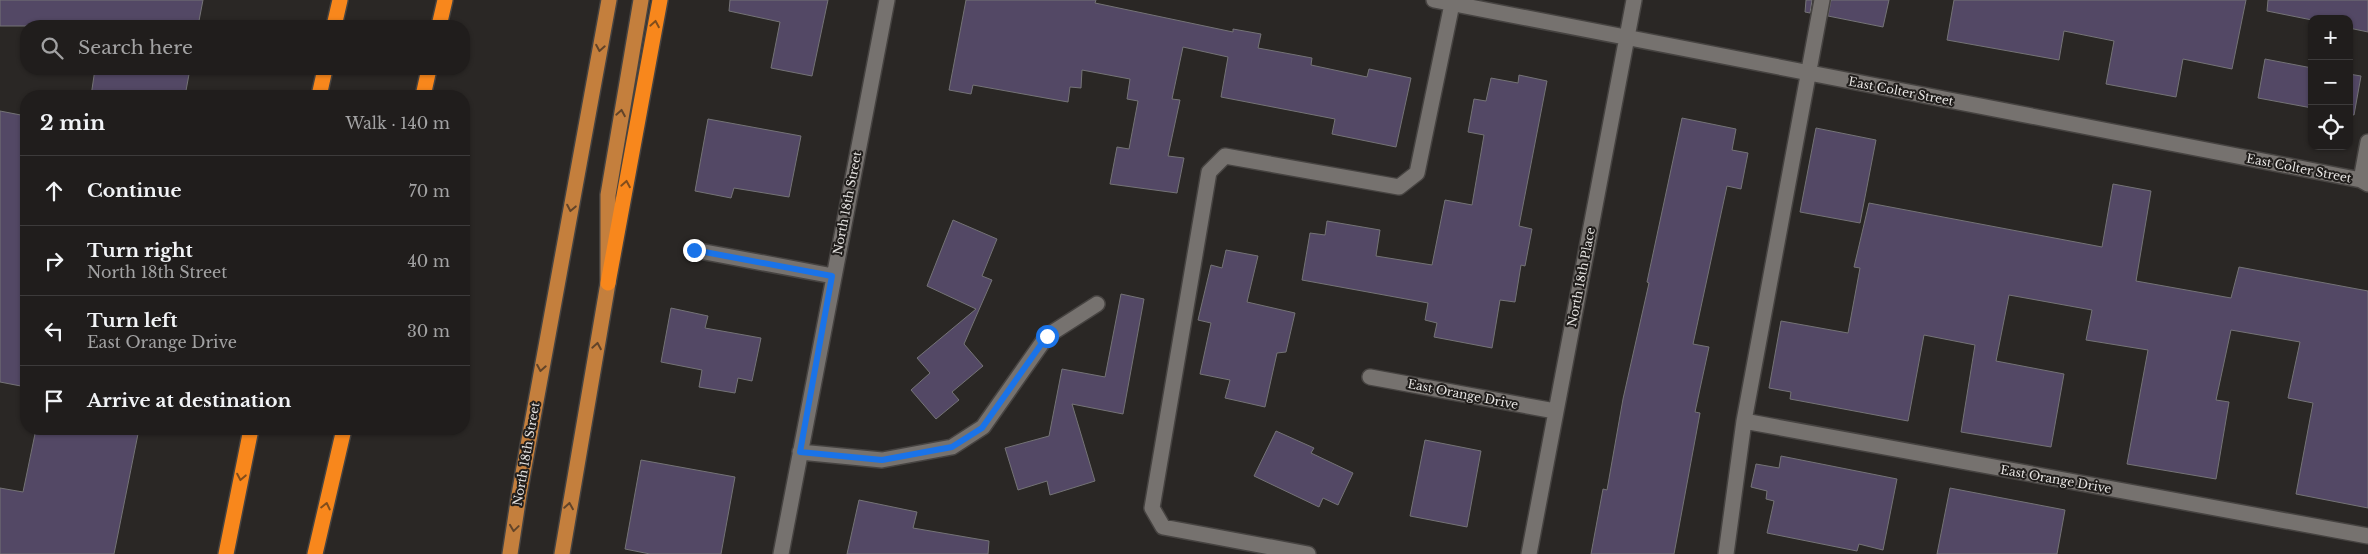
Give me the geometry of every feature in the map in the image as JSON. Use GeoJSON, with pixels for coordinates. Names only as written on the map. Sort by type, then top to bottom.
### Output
{"type":"FeatureCollection","features":[{"type":"Feature","properties":{"kind":"highway"},"geometry":{"type":"LineString","coordinates":[[335,20],[340,0]]}},
{"type":"Feature","properties":{"kind":"highway"},"geometry":{"type":"LineString","coordinates":[[440,20],[444,0]]}},
{"type":"Feature","properties":{"kind":"highway"},"geometry":{"type":"LineString","coordinates":[[608,283],[660,0]]}},
{"type":"Feature","properties":{"kind":"highway"},"geometry":{"type":"LineString","coordinates":[[320,90],[324,75]]}},
{"type":"Feature","properties":{"kind":"highway"},"geometry":{"type":"LineString","coordinates":[[424,90],[428,75]]}},
{"type":"Feature","properties":{"kind":"highway"},"geometry":{"type":"LineString","coordinates":[[226,554],[250,435]]}},
{"type":"Feature","properties":{"kind":"highway"},"geometry":{"type":"LineString","coordinates":[[315,554],[343,435]]}},
{"type":"Feature","properties":{"kind":"main road","name":"North 18th Street"},"geometry":{"type":"LineString","coordinates":[[510,554],[520,485],[609,0]]}},
{"type":"Feature","properties":{"kind":"main road"},"geometry":{"type":"LineString","coordinates":[[562,554],[608,283],[608,195],[641,0]]}},
{"type":"Feature","properties":{"kind":"street","name":"North 18th Street"},"geometry":{"type":"LineString","coordinates":[[781,554],[832,276],[887,0]]}},
{"type":"Feature","properties":{"kind":"street","name":"East Colter Street"},"geometry":{"type":"LineString","coordinates":[[1434,0],[1627,36],[2364,182]]}},
{"type":"Feature","properties":{"kind":"street","name":"North 18th Place"},"geometry":{"type":"LineString","coordinates":[[1529,554],[1634,0]]}},
{"type":"Feature","properties":{"kind":"street"},"geometry":{"type":"LineString","coordinates":[[1726,554],[1744,421],[1822,0]]}},
{"type":"Feature","properties":{"kind":"street"},"geometry":{"type":"LineString","coordinates":[[1308,554],[1163,527],[1152,508],[1208,172],[1225,156],[1398,187],[1417,174],[1452,4]]}},
{"type":"Feature","properties":{"kind":"street"},"geometry":{"type":"LineString","coordinates":[[2364,182],[2368,142]]}},
{"type":"Feature","properties":{"kind":"street"},"geometry":{"type":"LineString","coordinates":[[694,250],[832,276]]}},
{"type":"Feature","properties":{"kind":"street"},"geometry":{"type":"LineString","coordinates":[[800,452],[882,460],[952,447],[982,428],[1047,336],[1097,304]]}},
{"type":"Feature","properties":{"kind":"street","name":"East Orange Drive"},"geometry":{"type":"LineString","coordinates":[[1370,377],[1555,412]]}},
{"type":"Feature","properties":{"kind":"street","name":"East Orange Drive"},"geometry":{"type":"LineString","coordinates":[[1744,421],[2368,536]]}},
{"type":"Feature","properties":{"kind":"building"},"geometry":{"type":"Polygon","coordinates":[[[0,0],[203,0],[199,20],[20,20],[20,26],[0,26],[0,0]]]}},
{"type":"Feature","properties":{"kind":"building"},"geometry":{"type":"Polygon","coordinates":[[[730,0],[828,0],[812,76],[771,68],[780,22],[729,11],[730,0]]]}},
{"type":"Feature","properties":{"kind":"building"},"geometry":{"type":"Polygon","coordinates":[[[966,0],[1096,0],[1095,3],[1233,32],[1233,29],[1261,34],[1258,48],[1312,58],[1311,65],[1367,77],[1369,69],[1411,78],[1396,147],[1332,134],[1335,119],[1221,97],[1228,57],[1183,47],[1172,99],[1180,100],[1168,156],[1184,158],[1177,193],[1110,184],[1117,147],[1129,149],[1138,101],[1127,99],[1130,79],[1082,70],[1081,88],[1070,87],[1068,102],[973,85],[971,94],[949,90],[966,0]]]}},
{"type":"Feature","properties":{"kind":"building"},"geometry":{"type":"Polygon","coordinates":[[[1806,0],[1812,0],[1810,13],[1805,12],[1806,0]]]}},
{"type":"Feature","properties":{"kind":"building"},"geometry":{"type":"Polygon","coordinates":[[[1831,0],[1889,0],[1883,27],[1828,16],[1831,0]]]}},
{"type":"Feature","properties":{"kind":"building"},"geometry":{"type":"Polygon","coordinates":[[[1954,0],[2246,0],[2232,69],[2183,59],[2176,97],[2106,84],[2114,41],[2064,31],[2059,60],[1947,40],[1954,0]]]}},
{"type":"Feature","properties":{"kind":"building"},"geometry":{"type":"Polygon","coordinates":[[[2268,0],[2368,0],[2368,32],[2353,29],[2353,15],[2308,15],[2308,19],[2267,11],[2268,0]]]}},
{"type":"Feature","properties":{"kind":"building"},"geometry":{"type":"Polygon","coordinates":[[[2265,59],[2308,67],[2308,107],[2258,98],[2265,59]]]}},
{"type":"Feature","properties":{"kind":"building"},"geometry":{"type":"Polygon","coordinates":[[[94,75],[189,75],[186,90],[92,90],[94,75]]]}},
{"type":"Feature","properties":{"kind":"building"},"geometry":{"type":"Polygon","coordinates":[[[1519,75],[1547,81],[1519,226],[1532,229],[1525,266],[1521,265],[1515,302],[1500,300],[1492,348],[1434,337],[1437,323],[1425,320],[1428,303],[1302,280],[1310,233],[1325,235],[1327,221],[1380,230],[1376,256],[1432,265],[1445,200],[1472,205],[1484,135],[1468,132],[1474,99],[1486,101],[1491,78],[1518,83],[1519,75]]]}},
{"type":"Feature","properties":{"kind":"building"},"geometry":{"type":"Polygon","coordinates":[[[2353,75],[2361,76],[2353,115],[2353,75]]]}},
{"type":"Feature","properties":{"kind":"building"},"geometry":{"type":"Polygon","coordinates":[[[0,111],[20,115],[20,386],[0,382],[0,111]]]}},
{"type":"Feature","properties":{"kind":"building"},"geometry":{"type":"Polygon","coordinates":[[[1682,118],[1736,129],[1732,150],[1748,153],[1741,189],[1727,186],[1693,344],[1709,347],[1695,412],[1700,413],[1674,554],[1591,554],[1603,489],[1607,490],[1623,399],[1649,283],[1647,282],[1682,118]]]}},
{"type":"Feature","properties":{"kind":"building"},"geometry":{"type":"Polygon","coordinates":[[[708,119],[801,136],[789,197],[734,188],[731,198],[695,191],[708,119]]]}},
{"type":"Feature","properties":{"kind":"building"},"geometry":{"type":"Polygon","coordinates":[[[1816,128],[1876,140],[1860,223],[1800,212],[1816,128]]]}},
{"type":"Feature","properties":{"kind":"building"},"geometry":{"type":"Polygon","coordinates":[[[2113,184],[2151,191],[2136,281],[2231,298],[2239,267],[2368,291],[2368,508],[2296,494],[2313,403],[2288,398],[2300,342],[2231,330],[2216,400],[2229,402],[2216,479],[2127,464],[2148,350],[2086,340],[2092,310],[2009,295],[1996,361],[2064,374],[2051,447],[1961,432],[1975,345],[1924,335],[1908,421],[1790,399],[1791,392],[1769,388],[1781,321],[1848,333],[1860,268],[1854,267],[1869,203],[2102,247],[2113,184]]]}},
{"type":"Feature","properties":{"kind":"building"},"geometry":{"type":"Polygon","coordinates":[[[953,220],[997,239],[982,276],[992,280],[964,344],[983,366],[952,392],[959,400],[936,419],[911,390],[930,373],[917,358],[976,309],[927,286],[953,220]]]}},
{"type":"Feature","properties":{"kind":"building"},"geometry":{"type":"Polygon","coordinates":[[[1226,250],[1258,256],[1247,302],[1295,313],[1286,352],[1277,353],[1265,407],[1225,398],[1230,380],[1200,374],[1211,323],[1198,320],[1211,265],[1222,268],[1226,250]]]}},
{"type":"Feature","properties":{"kind":"building"},"geometry":{"type":"Polygon","coordinates":[[[1121,294],[1144,299],[1123,414],[1072,404],[1095,481],[1050,495],[1047,481],[1018,490],[1005,448],[1049,436],[1062,369],[1105,377],[1121,294]]]}},
{"type":"Feature","properties":{"kind":"building"},"geometry":{"type":"Polygon","coordinates":[[[671,308],[708,316],[705,328],[761,338],[752,381],[738,378],[735,393],[699,387],[702,370],[661,362],[671,308]]]}},
{"type":"Feature","properties":{"kind":"building"},"geometry":{"type":"Polygon","coordinates":[[[1276,431],[1314,448],[1311,453],[1353,473],[1338,505],[1323,498],[1319,507],[1254,476],[1276,431]]]}},
{"type":"Feature","properties":{"kind":"building"},"geometry":{"type":"Polygon","coordinates":[[[35,435],[138,435],[114,554],[0,554],[0,488],[23,492],[35,435]]]}},
{"type":"Feature","properties":{"kind":"building"},"geometry":{"type":"Polygon","coordinates":[[[1425,440],[1481,451],[1467,527],[1410,516],[1425,440]]]}},
{"type":"Feature","properties":{"kind":"building"},"geometry":{"type":"Polygon","coordinates":[[[1781,456],[1897,479],[1883,550],[1859,544],[1857,551],[1767,533],[1774,501],[1766,499],[1767,491],[1751,487],[1756,464],[1779,468],[1781,456]]]}},
{"type":"Feature","properties":{"kind":"building"},"geometry":{"type":"Polygon","coordinates":[[[641,460],[735,477],[721,554],[650,554],[625,549],[641,460]]]}},
{"type":"Feature","properties":{"kind":"building"},"geometry":{"type":"Polygon","coordinates":[[[1950,488],[2065,510],[2057,554],[1937,554],[1950,488]]]}},
{"type":"Feature","properties":{"kind":"building"},"geometry":{"type":"Polygon","coordinates":[[[859,500],[917,512],[913,528],[989,541],[988,554],[847,554],[859,500]]]}},
{"type":"Feature","properties":{"kind":"route"},"geometry":{"type":"LineString","coordinates":[[694,250],[832,276],[800,452],[882,460],[952,447],[982,428],[1047,336]]}}]}
